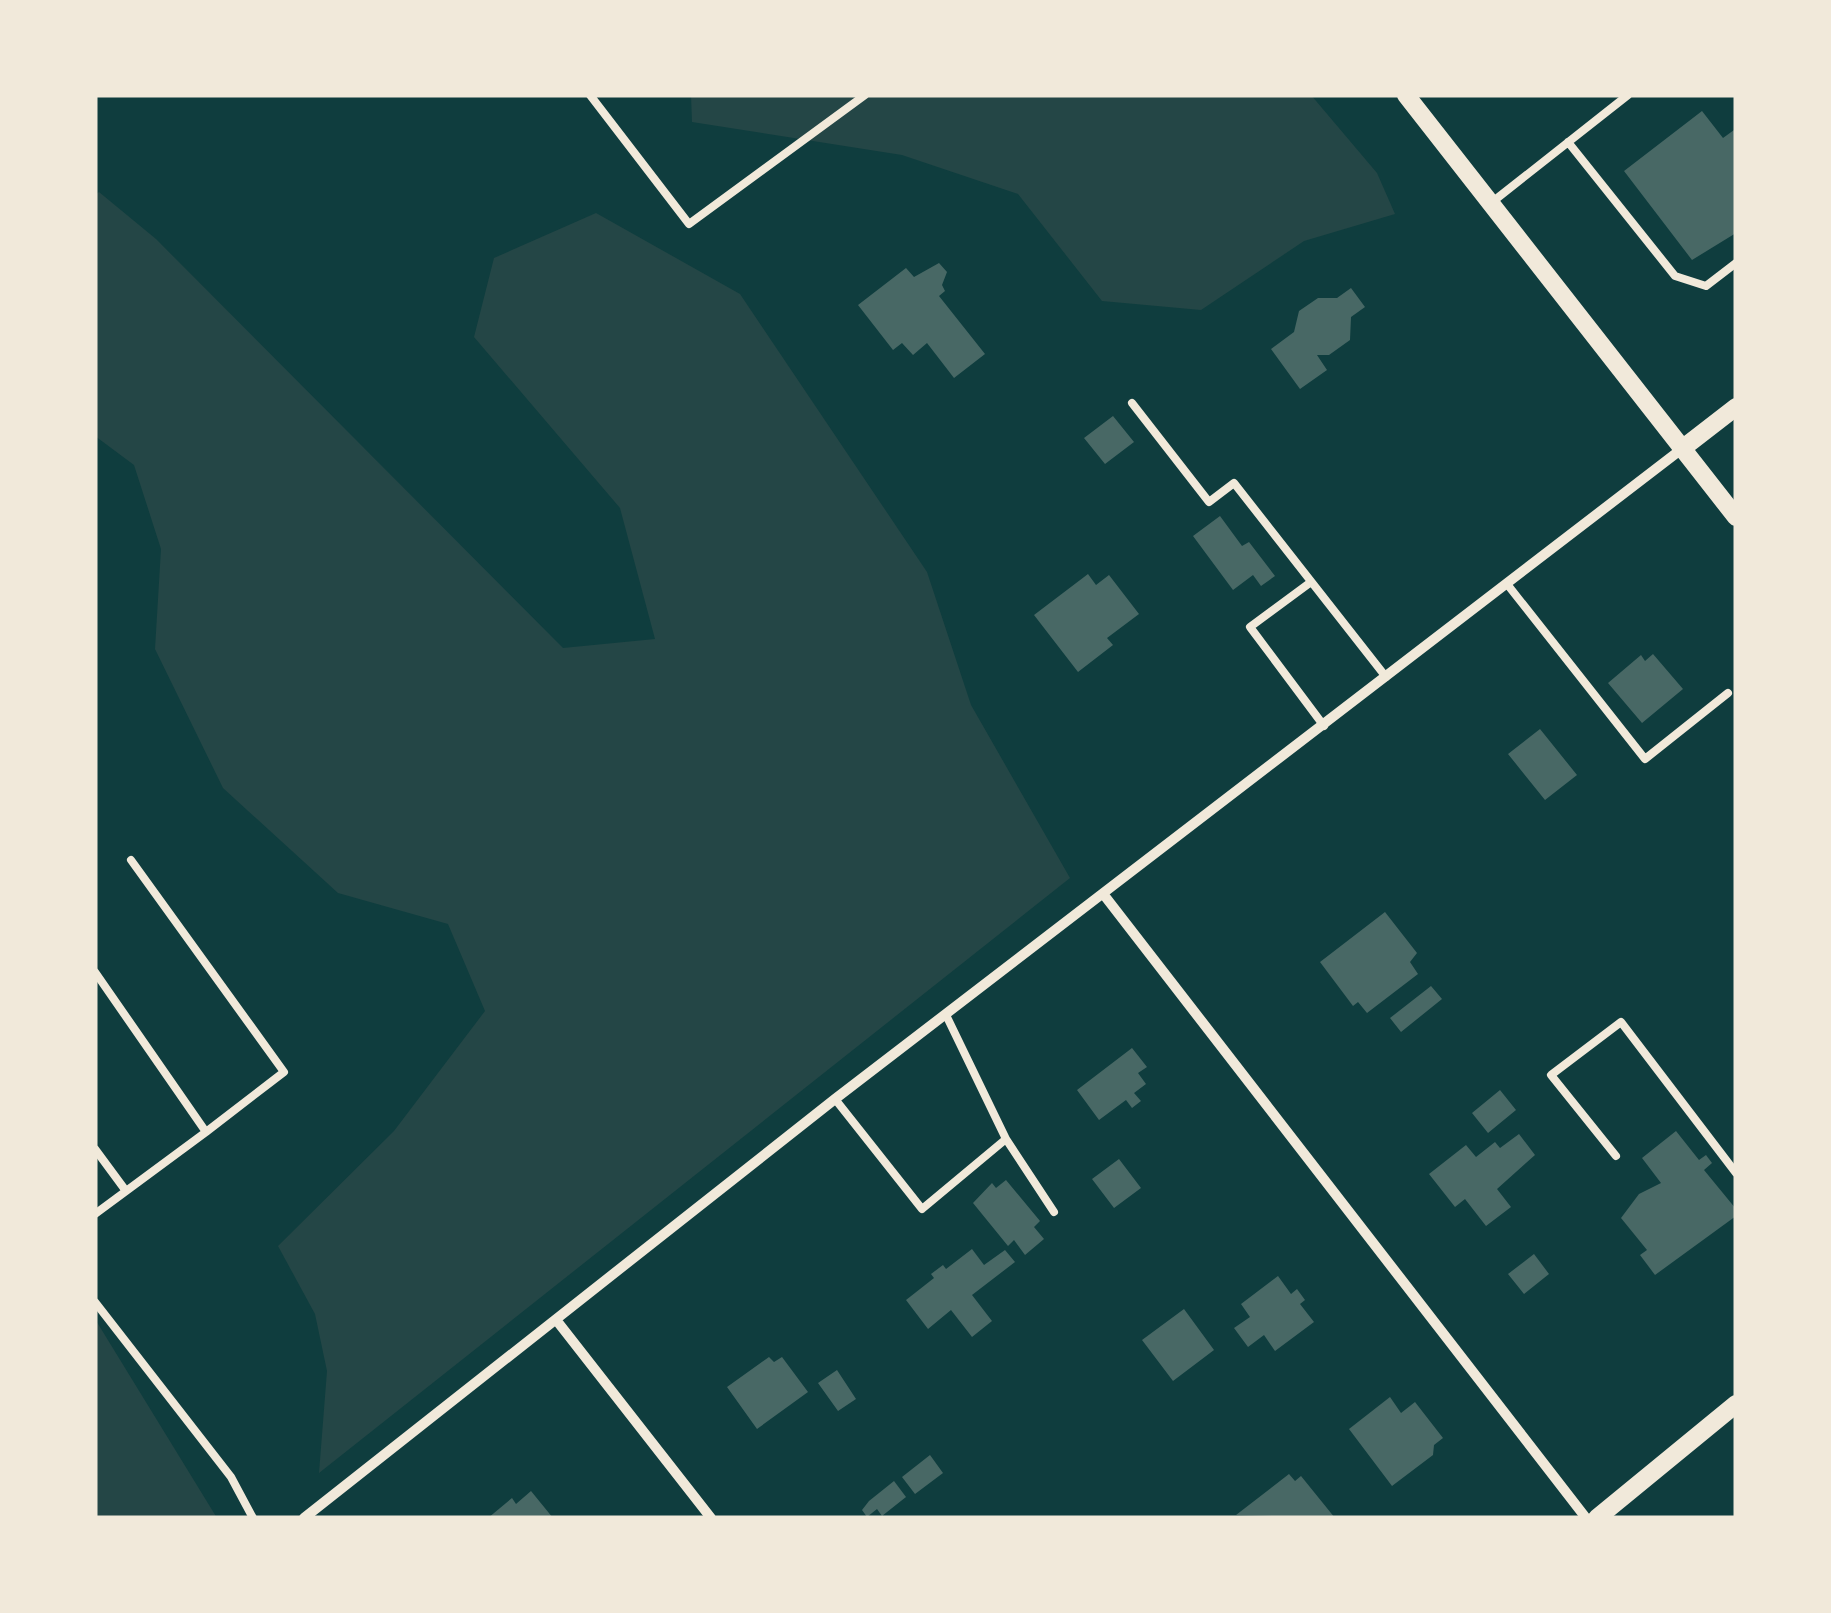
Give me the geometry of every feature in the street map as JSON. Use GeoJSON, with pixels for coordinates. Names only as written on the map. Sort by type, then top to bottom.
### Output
{"type":"FeatureCollection","features":[{"type":"Feature","properties":{"kind":"street"},"geometry":{"type":"LineString","coordinates":[[1414,98],[1736,517]]}},
{"type":"Feature","properties":{"kind":"street"},"geometry":{"type":"LineString","coordinates":[[304,1518],[835,1099],[1736,406]]}},
{"type":"Feature","properties":{"kind":"street"},"geometry":{"type":"LineString","coordinates":[[1104,895],[1586,1518]]}},
{"type":"Feature","properties":{"kind":"street"},"geometry":{"type":"LineString","coordinates":[[557,1321],[711,1518]]}},
{"type":"Feature","properties":{"kind":"street"},"geometry":{"type":"LineString","coordinates":[[1597,1518],[1736,1404]]}},
{"type":"Feature","properties":{"kind":"lane"},"geometry":{"type":"LineString","coordinates":[[590,95],[689,224],[865,95]]}},
{"type":"Feature","properties":{"kind":"lane"},"geometry":{"type":"LineString","coordinates":[[1491,203],[1628,95]]}},
{"type":"Feature","properties":{"kind":"lane"},"geometry":{"type":"LineString","coordinates":[[1568,142],[1675,276],[1706,286],[1736,263]]}},
{"type":"Feature","properties":{"kind":"lane"},"geometry":{"type":"LineString","coordinates":[[1132,403],[1210,502],[1234,483],[1386,677]]}},
{"type":"Feature","properties":{"kind":"lane"},"geometry":{"type":"LineString","coordinates":[[1311,582],[1250,627],[1324,726]]}},
{"type":"Feature","properties":{"kind":"lane"},"geometry":{"type":"LineString","coordinates":[[1506,584],[1644,759],[1728,693]]}},
{"type":"Feature","properties":{"kind":"lane"},"geometry":{"type":"LineString","coordinates":[[95,1214],[284,1072],[131,860]]}},
{"type":"Feature","properties":{"kind":"lane"},"geometry":{"type":"LineString","coordinates":[[95,972],[206,1132]]}},
{"type":"Feature","properties":{"kind":"lane"},"geometry":{"type":"LineString","coordinates":[[946,1015],[1006,1139],[1054,1212]]}},
{"type":"Feature","properties":{"kind":"lane"},"geometry":{"type":"LineString","coordinates":[[1616,1156],[1551,1075],[1621,1022],[1736,1173]]}},
{"type":"Feature","properties":{"kind":"lane"},"geometry":{"type":"LineString","coordinates":[[835,1099],[922,1208],[1006,1139]]}},
{"type":"Feature","properties":{"kind":"lane"},"geometry":{"type":"LineString","coordinates":[[95,1149],[126,1191]]}},
{"type":"Feature","properties":{"kind":"lane"},"geometry":{"type":"LineString","coordinates":[[95,1302],[231,1477],[253,1518]]}},
{"type":"Feature","properties":{"kind":"shaded area"},"geometry":{"type":"Polygon","coordinates":[[[691,95],[1311,95],[1377,173],[1395,214],[1304,241],[1201,310],[1102,301],[1018,194],[902,155],[692,122],[691,95]]]}},
{"type":"Feature","properties":{"kind":"shaded area"},"geometry":{"type":"Polygon","coordinates":[[[99,192],[156,239],[563,648],[655,639],[620,508],[474,337],[494,258],[596,213],[740,294],[927,572],[971,705],[1070,878],[319,1473],[327,1371],[315,1314],[278,1246],[394,1131],[485,1011],[448,924],[338,893],[223,788],[155,649],[161,549],[134,465],[95,436],[95,195],[99,192]]]}},
{"type":"Feature","properties":{"kind":"shaded area"},"geometry":{"type":"Polygon","coordinates":[[[95,1319],[217,1518],[95,1518],[95,1319]]]}},
{"type":"Feature","properties":{"kind":"building"},"geometry":{"type":"Polygon","coordinates":[[[1702,111],[1723,138],[1734,130],[1736,133],[1736,233],[1692,260],[1624,171],[1702,111]]]}},
{"type":"Feature","properties":{"kind":"building"},"geometry":{"type":"Polygon","coordinates":[[[939,263],[947,272],[942,285],[945,291],[939,296],[985,354],[954,378],[927,343],[913,355],[902,343],[893,350],[858,305],[906,268],[914,277],[939,263]]]}},
{"type":"Feature","properties":{"kind":"building"},"geometry":{"type":"Polygon","coordinates":[[[1351,288],[1365,307],[1351,317],[1350,340],[1329,355],[1317,355],[1327,370],[1300,389],[1271,349],[1294,332],[1299,311],[1318,298],[1337,298],[1351,288]]]}},
{"type":"Feature","properties":{"kind":"building"},"geometry":{"type":"Polygon","coordinates":[[[1113,416],[1134,442],[1105,464],[1084,438],[1113,416]]]}},
{"type":"Feature","properties":{"kind":"building"},"geometry":{"type":"Polygon","coordinates":[[[1220,516],[1242,546],[1249,542],[1275,576],[1261,586],[1253,575],[1233,590],[1193,536],[1220,516]]]}},
{"type":"Feature","properties":{"kind":"building"},"geometry":{"type":"Polygon","coordinates":[[[1088,574],[1096,585],[1109,575],[1139,614],[1107,638],[1113,645],[1078,672],[1034,615],[1088,574]]]}},
{"type":"Feature","properties":{"kind":"building"},"geometry":{"type":"Polygon","coordinates":[[[1653,654],[1683,689],[1642,723],[1608,683],[1641,655],[1645,661],[1653,654]]]}},
{"type":"Feature","properties":{"kind":"building"},"geometry":{"type":"Polygon","coordinates":[[[1540,729],[1577,775],[1545,800],[1508,754],[1540,729]]]}},
{"type":"Feature","properties":{"kind":"building"},"geometry":{"type":"Polygon","coordinates":[[[1385,912],[1417,953],[1410,962],[1418,974],[1367,1013],[1358,1002],[1353,1006],[1320,962],[1385,912]]]}},
{"type":"Feature","properties":{"kind":"building"},"geometry":{"type":"Polygon","coordinates":[[[1431,986],[1442,999],[1401,1032],[1390,1018],[1431,986]]]}},
{"type":"Feature","properties":{"kind":"building"},"geometry":{"type":"Polygon","coordinates":[[[1132,1048],[1147,1067],[1138,1073],[1146,1084],[1134,1093],[1141,1101],[1132,1108],[1126,1100],[1099,1120],[1077,1090],[1132,1048]]]}},
{"type":"Feature","properties":{"kind":"building"},"geometry":{"type":"Polygon","coordinates":[[[1500,1090],[1516,1110],[1488,1133],[1472,1113],[1500,1090]]]}},
{"type":"Feature","properties":{"kind":"building"},"geometry":{"type":"Polygon","coordinates":[[[1676,1131],[1699,1160],[1706,1155],[1712,1163],[1704,1170],[1736,1209],[1736,1216],[1655,1275],[1640,1255],[1647,1250],[1621,1218],[1639,1194],[1661,1183],[1642,1158],[1676,1131]]]}},
{"type":"Feature","properties":{"kind":"building"},"geometry":{"type":"Polygon","coordinates":[[[1519,1134],[1535,1155],[1497,1189],[1511,1207],[1486,1226],[1465,1199],[1455,1207],[1429,1174],[1466,1145],[1476,1157],[1495,1142],[1500,1148],[1519,1134]]]}},
{"type":"Feature","properties":{"kind":"building"},"geometry":{"type":"Polygon","coordinates":[[[1119,1159],[1141,1188],[1114,1208],[1092,1179],[1119,1159]]]}},
{"type":"Feature","properties":{"kind":"building"},"geometry":{"type":"Polygon","coordinates":[[[1006,1180],[1040,1221],[1034,1227],[1044,1239],[1025,1255],[1014,1240],[1008,1246],[973,1203],[992,1183],[996,1188],[1006,1180]]]}},
{"type":"Feature","properties":{"kind":"building"},"geometry":{"type":"Polygon","coordinates":[[[972,1249],[984,1265],[1005,1250],[1015,1262],[972,1295],[992,1321],[972,1337],[951,1310],[928,1329],[906,1300],[934,1278],[931,1274],[943,1265],[946,1269],[972,1249]]]}},
{"type":"Feature","properties":{"kind":"building"},"geometry":{"type":"Polygon","coordinates":[[[1534,1254],[1549,1274],[1524,1294],[1508,1274],[1534,1254]]]}},
{"type":"Feature","properties":{"kind":"building"},"geometry":{"type":"Polygon","coordinates":[[[1278,1276],[1291,1294],[1297,1289],[1305,1300],[1300,1304],[1314,1322],[1275,1351],[1264,1335],[1248,1347],[1234,1328],[1250,1317],[1241,1304],[1278,1276]]]}},
{"type":"Feature","properties":{"kind":"building"},"geometry":{"type":"Polygon","coordinates":[[[1184,1309],[1214,1350],[1173,1381],[1142,1340],[1184,1309]]]}},
{"type":"Feature","properties":{"kind":"building"},"geometry":{"type":"Polygon","coordinates":[[[769,1357],[774,1362],[782,1357],[808,1392],[757,1429],[727,1387],[769,1357]]]}},
{"type":"Feature","properties":{"kind":"building"},"geometry":{"type":"Polygon","coordinates":[[[837,1370],[856,1399],[838,1411],[818,1383],[837,1370]]]}},
{"type":"Feature","properties":{"kind":"building"},"geometry":{"type":"Polygon","coordinates":[[[1390,1397],[1401,1413],[1415,1402],[1443,1438],[1434,1445],[1433,1455],[1392,1486],[1349,1429],[1390,1397]]]}},
{"type":"Feature","properties":{"kind":"building"},"geometry":{"type":"Polygon","coordinates":[[[930,1455],[943,1473],[915,1494],[902,1477],[930,1455]]]}},
{"type":"Feature","properties":{"kind":"building"},"geometry":{"type":"Polygon","coordinates":[[[1289,1474],[1295,1481],[1301,1476],[1335,1518],[1236,1515],[1289,1474]]]}},
{"type":"Feature","properties":{"kind":"building"},"geometry":{"type":"Polygon","coordinates":[[[894,1481],[906,1497],[882,1516],[877,1509],[867,1517],[862,1510],[894,1481]]]}},
{"type":"Feature","properties":{"kind":"building"},"geometry":{"type":"Polygon","coordinates":[[[531,1491],[553,1518],[488,1518],[512,1498],[516,1504],[531,1491]]]}}]}
